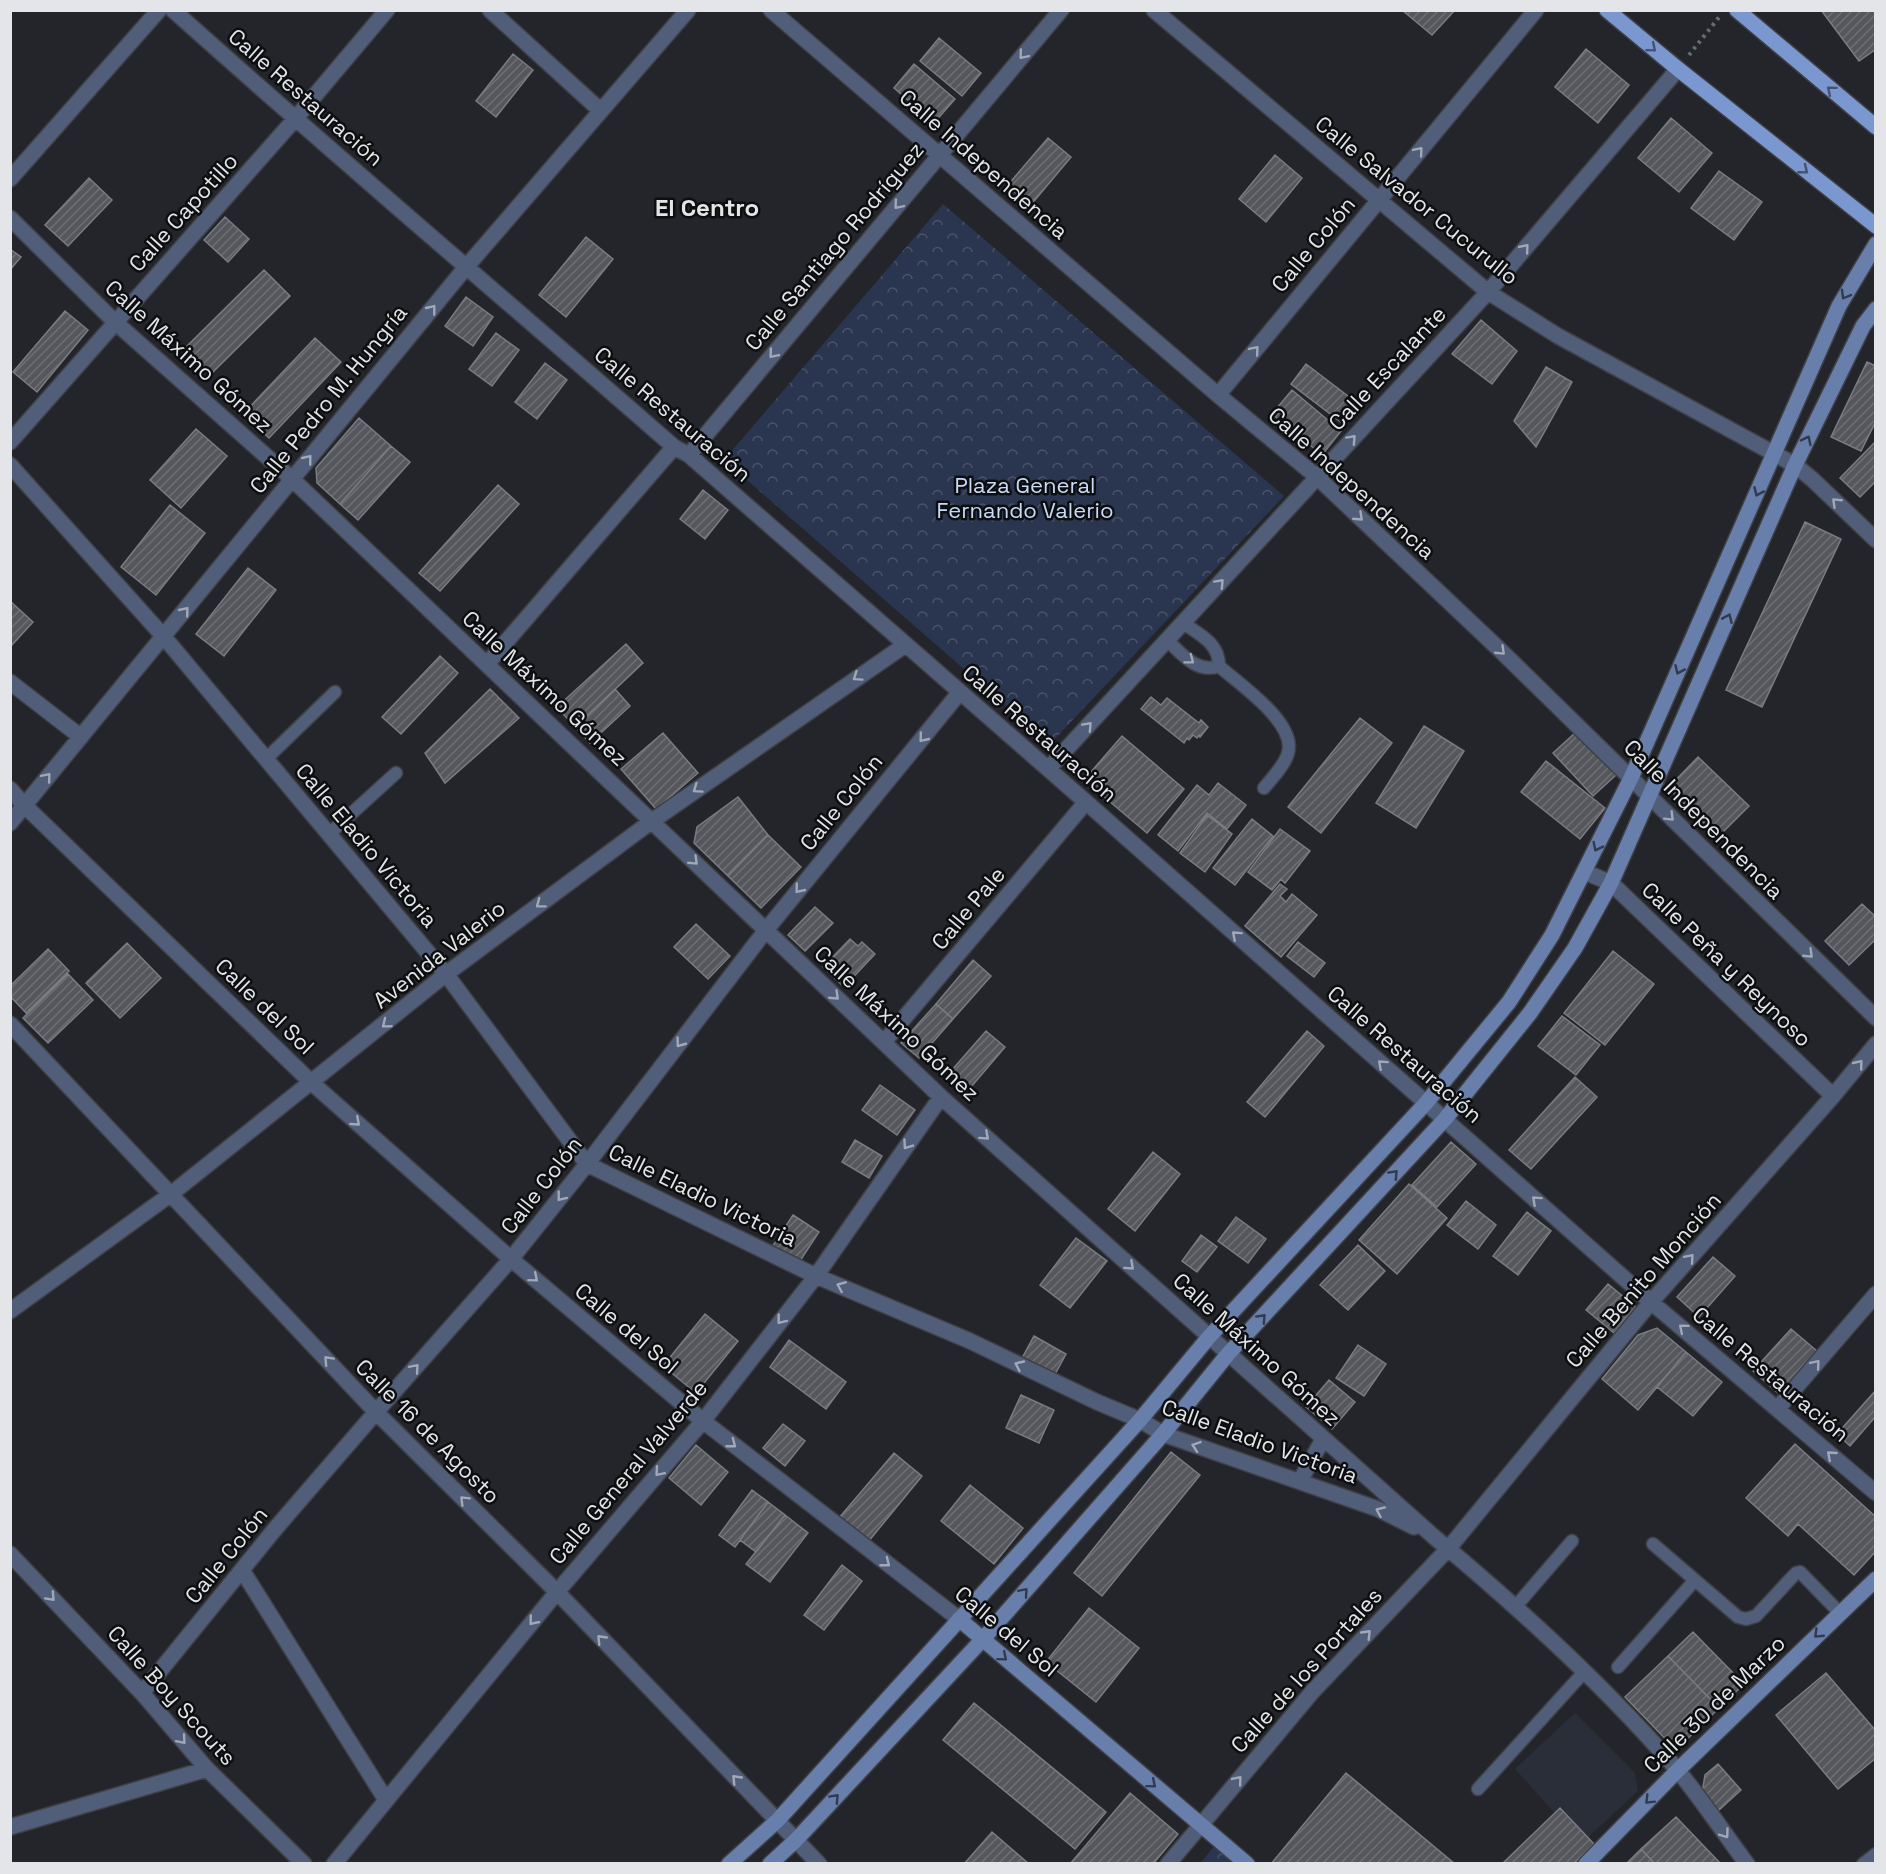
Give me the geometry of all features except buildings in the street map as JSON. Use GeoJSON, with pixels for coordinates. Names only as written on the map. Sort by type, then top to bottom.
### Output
{"type":"FeatureCollection","features":[{"type":"Feature","properties":{"kind":"main road"},"geometry":{"type":"LineString","coordinates":[[1607,10],[1875,226]]}},
{"type":"Feature","properties":{"kind":"main road"},"geometry":{"type":"LineString","coordinates":[[1737,10],[1875,127]]}},
{"type":"Feature","properties":{"kind":"main road"},"geometry":{"type":"LineString","coordinates":[[729,1863],[777,1821],[1140,1420],[1209,1337],[1426,1103],[1509,1002],[1552,935],[1631,778],[1839,306],[1875,244]]}},
{"type":"Feature","properties":{"kind":"main road"},"geometry":{"type":"LineString","coordinates":[[770,1863],[795,1840],[982,1640],[1163,1434],[1228,1354],[1445,1119],[1530,1013],[1575,948],[1611,883],[1795,465],[1863,326],[1875,309]]}},
{"type":"Feature","properties":{"kind":"main road","name":"Calle 30 de Marzo"},"geometry":{"type":"LineString","coordinates":[[1586,1863],[1678,1770],[1875,1579]]}},
{"type":"Feature","properties":{"kind":"main road","name":"Calle del Sol"},"geometry":{"type":"LineString","coordinates":[[959,1619],[1247,1863]]}},
{"type":"Feature","properties":{"kind":"street"},"geometry":{"type":"LineString","coordinates":[[10,179],[159,10]]}},
{"type":"Feature","properties":{"kind":"street","name":"Calle Restauración"},"geometry":{"type":"LineString","coordinates":[[173,10],[295,119],[674,447],[689,455],[1086,802],[1651,1302],[1875,1493]]}},
{"type":"Feature","properties":{"kind":"street","name":"Calle Capotillo"},"geometry":{"type":"LineString","coordinates":[[10,442],[295,119],[387,10]]}},
{"type":"Feature","properties":{"kind":"street"},"geometry":{"type":"LineString","coordinates":[[490,10],[601,111]]}},
{"type":"Feature","properties":{"kind":"street","name":"Calle Pedro M. Hungría"},"geometry":{"type":"LineString","coordinates":[[10,822],[467,266],[688,10]]}},
{"type":"Feature","properties":{"kind":"street","name":"Calle Independencia"},"geometry":{"type":"LineString","coordinates":[[771,10],[1218,395],[1317,477],[1500,650],[1875,1018]]}},
{"type":"Feature","properties":{"kind":"street","name":"Calle Santiago Rodríguez"},"geometry":{"type":"LineString","coordinates":[[689,455],[1061,10]]}},
{"type":"Feature","properties":{"kind":"street","name":"Calle Salvador Cucurullo"},"geometry":{"type":"LineString","coordinates":[[1154,10],[1488,292],[1558,336],[1795,465],[1875,540]]}},
{"type":"Feature","properties":{"kind":"street","name":"Calle Colón"},"geometry":{"type":"LineString","coordinates":[[1218,395],[1536,10]]}},
{"type":"Feature","properties":{"kind":"street","name":"Calle Escalante"},"geometry":{"type":"LineString","coordinates":[[1048,769],[1488,292],[1678,69]]}},
{"type":"Feature","properties":{"kind":"street","name":"Calle Máximo Gómez"},"geometry":{"type":"LineString","coordinates":[[10,218],[115,322],[292,479],[941,1097],[1433,1536],[1516,1606],[1585,1671],[1678,1770],[1746,1863]]}},
{"type":"Feature","properties":{"kind":"street"},"geometry":{"type":"LineString","coordinates":[[487,664],[674,447]]}},
{"type":"Feature","properties":{"kind":"street","name":"Calle Eladio Victoria"},"geometry":{"type":"LineString","coordinates":[[10,465],[164,637],[446,974],[587,1164],[816,1276],[970,1341],[1140,1420],[1163,1434],[1378,1509],[1433,1536]]}},
{"type":"Feature","properties":{"kind":"street","name":"Avenida Valerio"},"geometry":{"type":"LineString","coordinates":[[10,1311],[171,1194],[446,974],[652,821],[905,645]]}},
{"type":"Feature","properties":{"kind":"street"},"geometry":{"type":"LineString","coordinates":[[10,682],[81,736]]}},
{"type":"Feature","properties":{"kind":"street","name":"Calle Colón"},"geometry":{"type":"LineString","coordinates":[[142,1693],[242,1570],[376,1412],[511,1259],[587,1164],[766,930],[960,693]]}},
{"type":"Feature","properties":{"kind":"street","name":"Calle del Sol"},"geometry":{"type":"LineString","coordinates":[[10,789],[312,1083],[511,1259],[703,1421],[959,1619]]}},
{"type":"Feature","properties":{"kind":"street","name":"Calle Pale"},"geometry":{"type":"LineString","coordinates":[[884,1042],[1086,802]]}},
{"type":"Feature","properties":{"kind":"street","name":"Calle Peña y Reynoso"},"geometry":{"type":"LineString","coordinates":[[1585,872],[1611,883],[1833,1096]]}},
{"type":"Feature","properties":{"kind":"street","name":"Calle 16 de Agosto"},"geometry":{"type":"LineString","coordinates":[[10,1024],[376,1412],[557,1592],[819,1863]]}},
{"type":"Feature","properties":{"kind":"street","name":"Calle Benito Monción"},"geometry":{"type":"LineString","coordinates":[[1448,1549],[1651,1302],[1833,1096],[1875,1044]]}},
{"type":"Feature","properties":{"kind":"street","name":"Calle General Valverde"},"geometry":{"type":"LineString","coordinates":[[334,1863],[557,1592],[703,1421],[816,1276],[941,1097]]}},
{"type":"Feature","properties":{"kind":"street"},"geometry":{"type":"LineString","coordinates":[[1778,1408],[1875,1294]]}},
{"type":"Feature","properties":{"kind":"street"},"geometry":{"type":"LineString","coordinates":[[1300,1481],[1323,1438]]}},
{"type":"Feature","properties":{"kind":"street","name":"Calle de los Portales"},"geometry":{"type":"LineString","coordinates":[[1201,1825],[1313,1691],[1448,1549]]}},
{"type":"Feature","properties":{"kind":"street","name":"Calle Boy Scouts"},"geometry":{"type":"LineString","coordinates":[[10,1554],[142,1693],[207,1769],[303,1863]]}},
{"type":"Feature","properties":{"kind":"street"},"geometry":{"type":"LineString","coordinates":[[242,1570],[386,1800]]}},
{"type":"Feature","properties":{"kind":"street"},"geometry":{"type":"LineString","coordinates":[[10,1827],[207,1769]]}},
{"type":"Feature","properties":{"kind":"street"},"geometry":{"type":"LineString","coordinates":[[1168,1863],[1201,1825]]}},
{"type":"Feature","properties":{"kind":"lane"},"geometry":{"type":"LineString","coordinates":[[1183,623],[1212,645],[1219,655],[1218,666]]}},
{"type":"Feature","properties":{"kind":"lane"},"geometry":{"type":"LineString","coordinates":[[1167,640],[1199,667],[1209,669],[1218,666]]}},
{"type":"Feature","properties":{"kind":"lane"},"geometry":{"type":"LineString","coordinates":[[1218,666],[1276,717],[1288,735],[1290,742],[1288,755],[1264,788]]}},
{"type":"Feature","properties":{"kind":"lane"},"geometry":{"type":"LineString","coordinates":[[266,759],[335,692]]}},
{"type":"Feature","properties":{"kind":"lane"},"geometry":{"type":"LineString","coordinates":[[329,834],[396,773]]}},
{"type":"Feature","properties":{"kind":"lane"},"geometry":{"type":"LineString","coordinates":[[1516,1606],[1572,1541]]}},
{"type":"Feature","properties":{"kind":"lane"},"geometry":{"type":"LineString","coordinates":[[1653,1544],[1738,1617],[1746,1619],[1756,1616],[1796,1573],[1800,1572],[1840,1613]]}},
{"type":"Feature","properties":{"kind":"lane"},"geometry":{"type":"LineString","coordinates":[[1618,1666],[1695,1580]]}},
{"type":"Feature","properties":{"kind":"lane"},"geometry":{"type":"LineString","coordinates":[[1478,1789],[1585,1671]]}},
{"type":"Feature","properties":{"kind":"lane"},"geometry":{"type":"LineString","coordinates":[[1863,1863],[1875,1854]]}},
{"type":"Feature","properties":{"kind":"path"},"geometry":{"type":"LineString","coordinates":[[1678,69],[1724,10]]}},
{"type":"Feature","properties":{"kind":"shaded area"},"geometry":{"type":"Polygon","coordinates":[[[1575,1713],[1635,1773],[1638,1791],[1582,1843],[1515,1769],[1575,1713]]]}},
{"type":"Feature","properties":{"kind":"green space","name":"Plaza General Fernando Valerio"},"geometry":{"type":"Polygon","coordinates":[[[943,204],[1284,496],[1050,744],[724,460],[943,204]]]}},
{"type":"Feature","properties":{"kind":"green space"},"geometry":{"type":"Polygon","coordinates":[[[1215,1845],[1237,1864],[1200,1864],[1215,1845]]]}},
{"type":"Feature","properties":{"kind":"district","name":"El Centro"},"geometry":{"type":"Point","coordinates":[707,207]}}]}
